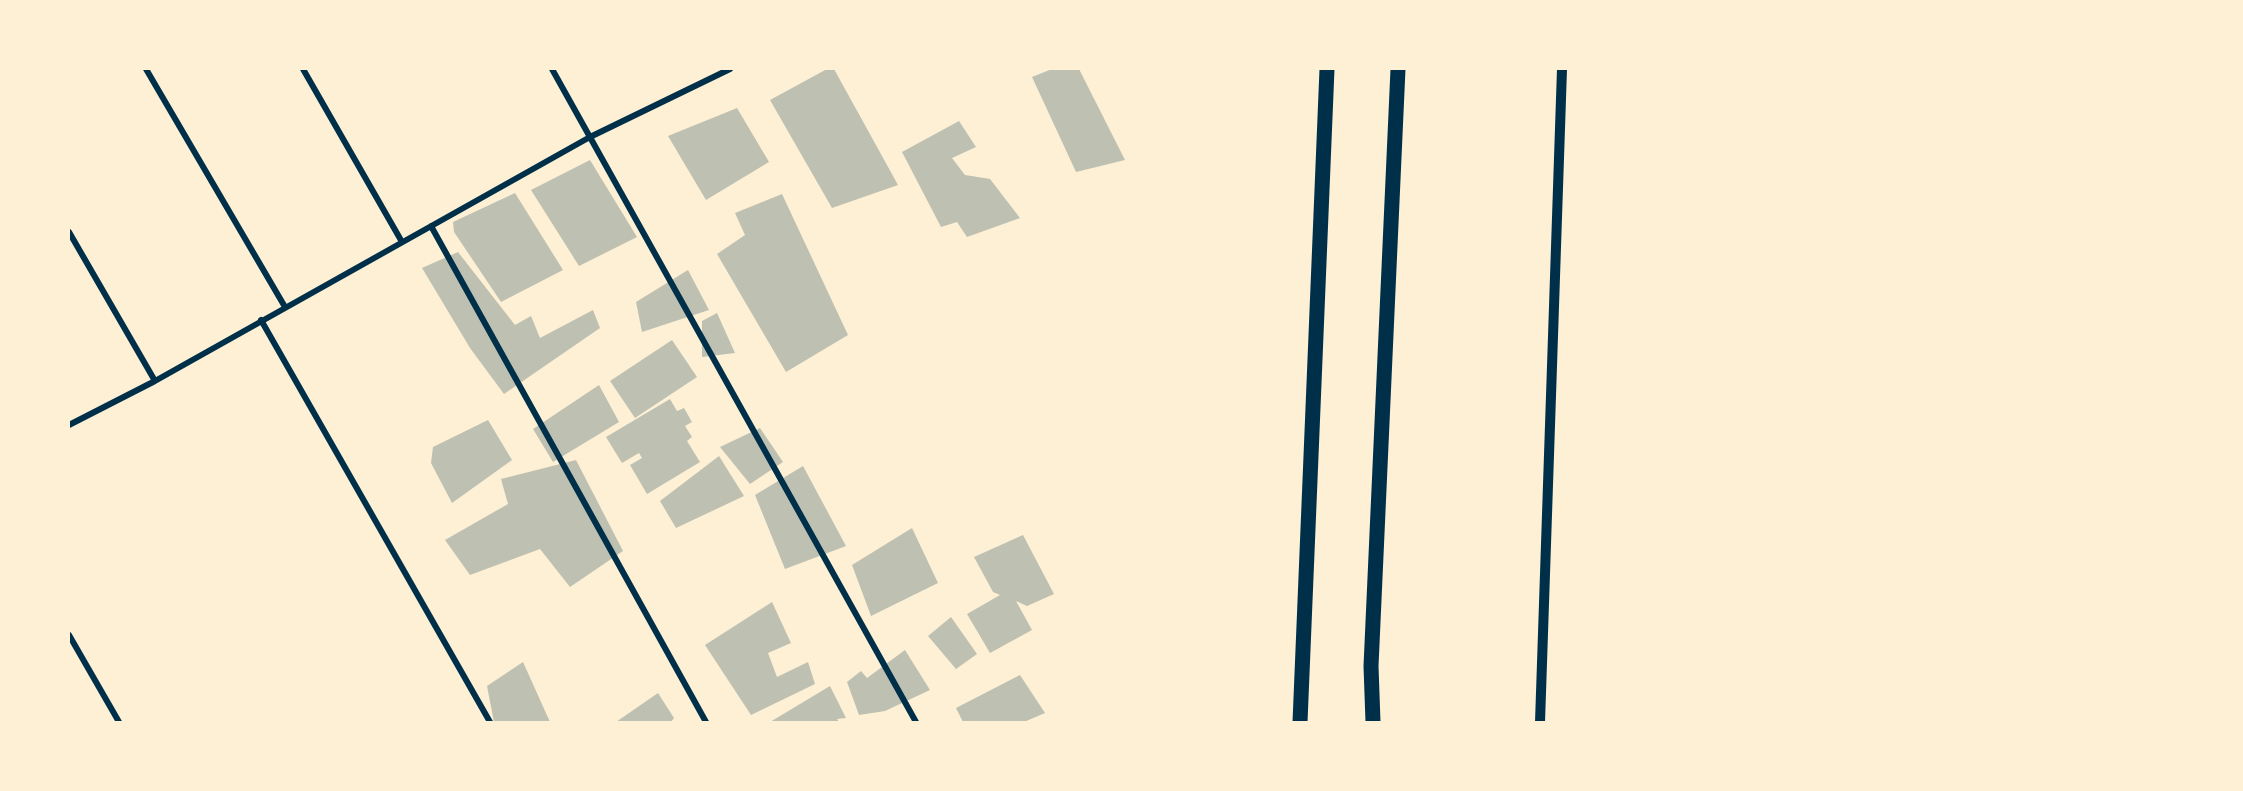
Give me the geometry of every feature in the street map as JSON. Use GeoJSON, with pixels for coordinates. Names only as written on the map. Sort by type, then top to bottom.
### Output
{"type":"FeatureCollection","features":[{"type":"Feature","properties":{"kind":"main road"},"geometry":{"type":"LineString","coordinates":[[1300,722],[1327,69]]}},
{"type":"Feature","properties":{"kind":"main road"},"geometry":{"type":"LineString","coordinates":[[1373,722],[1371,666],[1398,69]]}},
{"type":"Feature","properties":{"kind":"street"},"geometry":{"type":"LineString","coordinates":[[146,69],[285,307]]}},
{"type":"Feature","properties":{"kind":"street"},"geometry":{"type":"LineString","coordinates":[[303,69],[402,242]]}},
{"type":"Feature","properties":{"kind":"street"},"geometry":{"type":"LineString","coordinates":[[552,69],[916,722]]}},
{"type":"Feature","properties":{"kind":"street"},"geometry":{"type":"LineString","coordinates":[[69,425],[155,381],[590,137],[730,69]]}},
{"type":"Feature","properties":{"kind":"street"},"geometry":{"type":"LineString","coordinates":[[1540,722],[1562,69]]}},
{"type":"Feature","properties":{"kind":"street"},"geometry":{"type":"LineString","coordinates":[[431,226],[706,722]]}},
{"type":"Feature","properties":{"kind":"street"},"geometry":{"type":"LineString","coordinates":[[69,232],[155,381]]}},
{"type":"Feature","properties":{"kind":"street"},"geometry":{"type":"LineString","coordinates":[[261,320],[490,722]]}},
{"type":"Feature","properties":{"kind":"street"},"geometry":{"type":"LineString","coordinates":[[69,635],[119,722]]}},
{"type":"Feature","properties":{"kind":"building"},"geometry":{"type":"Polygon","coordinates":[[[827,69],[834,69],[898,185],[832,208],[770,100],[827,69]]]}},
{"type":"Feature","properties":{"kind":"building"},"geometry":{"type":"Polygon","coordinates":[[[1052,69],[1079,69],[1125,160],[1076,172],[1032,77],[1052,69]]]}},
{"type":"Feature","properties":{"kind":"building"},"geometry":{"type":"Polygon","coordinates":[[[737,108],[769,162],[706,200],[668,136],[737,108]]]}},
{"type":"Feature","properties":{"kind":"building"},"geometry":{"type":"Polygon","coordinates":[[[959,121],[976,147],[952,158],[965,175],[990,179],[1020,218],[967,237],[957,222],[941,227],[902,152],[959,121]]]}},
{"type":"Feature","properties":{"kind":"building"},"geometry":{"type":"Polygon","coordinates":[[[590,160],[637,237],[579,266],[531,190],[590,160]]]}},
{"type":"Feature","properties":{"kind":"building"},"geometry":{"type":"Polygon","coordinates":[[[515,193],[563,270],[501,302],[454,232],[453,222],[515,193]]]}},
{"type":"Feature","properties":{"kind":"building"},"geometry":{"type":"Polygon","coordinates":[[[782,194],[848,335],[786,372],[717,254],[745,235],[735,213],[782,194]]]}},
{"type":"Feature","properties":{"kind":"building"},"geometry":{"type":"Polygon","coordinates":[[[458,252],[515,325],[531,316],[540,338],[593,310],[600,328],[504,394],[470,348],[422,268],[458,252]]]}},
{"type":"Feature","properties":{"kind":"building"},"geometry":{"type":"Polygon","coordinates":[[[688,270],[709,310],[642,332],[636,302],[688,270]]]}},
{"type":"Feature","properties":{"kind":"building"},"geometry":{"type":"Polygon","coordinates":[[[717,313],[735,353],[702,357],[702,321],[717,313]]]}},
{"type":"Feature","properties":{"kind":"building"},"geometry":{"type":"Polygon","coordinates":[[[672,340],[697,377],[635,418],[610,381],[672,340]]]}},
{"type":"Feature","properties":{"kind":"building"},"geometry":{"type":"Polygon","coordinates":[[[599,385],[619,422],[553,462],[533,429],[599,385]]]}},
{"type":"Feature","properties":{"kind":"building"},"geometry":{"type":"Polygon","coordinates":[[[670,399],[677,411],[684,408],[692,422],[685,426],[692,437],[687,441],[700,462],[647,494],[630,465],[642,458],[639,453],[622,463],[606,437],[670,399]]]}},
{"type":"Feature","properties":{"kind":"building"},"geometry":{"type":"Polygon","coordinates":[[[488,420],[512,460],[452,503],[431,463],[433,447],[488,420]]]}},
{"type":"Feature","properties":{"kind":"building"},"geometry":{"type":"Polygon","coordinates":[[[760,428],[783,462],[750,484],[720,447],[760,428]]]}},
{"type":"Feature","properties":{"kind":"building"},"geometry":{"type":"Polygon","coordinates":[[[719,456],[744,496],[676,528],[660,501],[719,456]]]}},
{"type":"Feature","properties":{"kind":"building"},"geometry":{"type":"Polygon","coordinates":[[[576,460],[623,551],[570,587],[540,549],[470,575],[445,540],[508,504],[501,479],[576,460]]]}},
{"type":"Feature","properties":{"kind":"building"},"geometry":{"type":"Polygon","coordinates":[[[803,466],[846,546],[785,569],[755,495],[803,466]]]}},
{"type":"Feature","properties":{"kind":"building"},"geometry":{"type":"Polygon","coordinates":[[[912,528],[938,583],[871,616],[852,565],[912,528]]]}},
{"type":"Feature","properties":{"kind":"building"},"geometry":{"type":"Polygon","coordinates":[[[1023,535],[1054,594],[1027,606],[1016,601],[1032,630],[990,653],[967,614],[1000,595],[993,592],[974,557],[1023,535]]]}},
{"type":"Feature","properties":{"kind":"building"},"geometry":{"type":"Polygon","coordinates":[[[772,602],[791,643],[768,653],[777,677],[808,662],[815,684],[751,715],[705,645],[772,602]]]}},
{"type":"Feature","properties":{"kind":"building"},"geometry":{"type":"Polygon","coordinates":[[[951,617],[977,654],[956,669],[928,636],[951,617]]]}},
{"type":"Feature","properties":{"kind":"building"},"geometry":{"type":"Polygon","coordinates":[[[905,650],[930,690],[885,711],[859,715],[847,682],[861,671],[867,678],[905,650]]]}},
{"type":"Feature","properties":{"kind":"building"},"geometry":{"type":"Polygon","coordinates":[[[523,662],[550,722],[494,722],[487,686],[523,662]]]}},
{"type":"Feature","properties":{"kind":"building"},"geometry":{"type":"Polygon","coordinates":[[[1020,675],[1045,713],[1024,722],[963,722],[956,708],[1020,675]]]}},
{"type":"Feature","properties":{"kind":"building"},"geometry":{"type":"Polygon","coordinates":[[[830,686],[846,718],[837,719],[839,722],[770,722],[830,686]]]}},
{"type":"Feature","properties":{"kind":"building"},"geometry":{"type":"Polygon","coordinates":[[[658,693],[674,718],[671,722],[616,722],[658,693]]]}}]}
